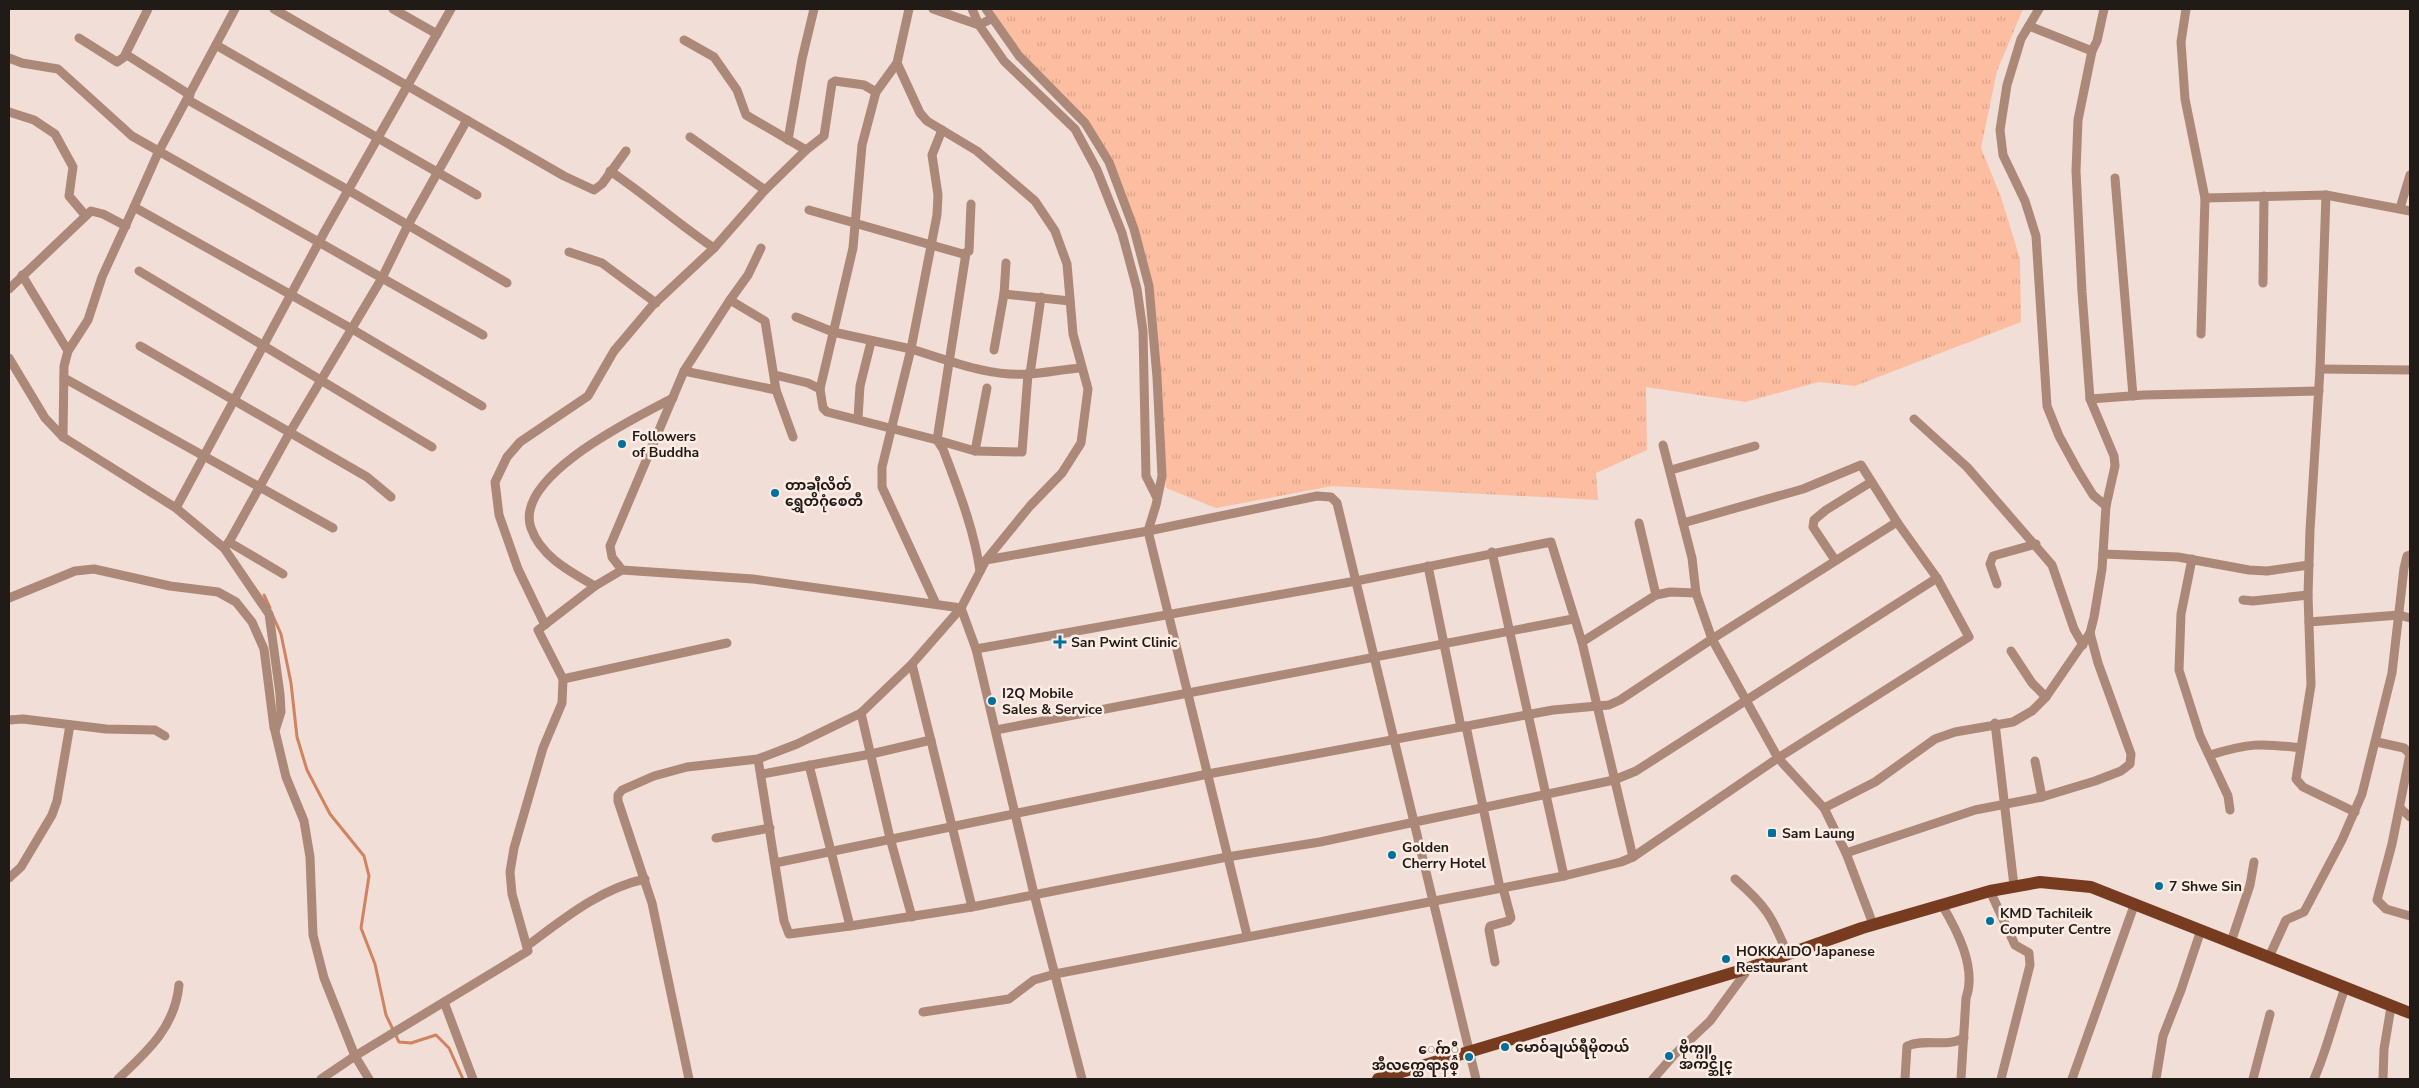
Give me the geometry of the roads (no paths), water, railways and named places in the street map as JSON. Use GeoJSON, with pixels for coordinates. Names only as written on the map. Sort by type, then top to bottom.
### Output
{"type":"FeatureCollection","features":[{"type":"Feature","properties":{"kind":"main road"},"geometry":{"type":"LineString","coordinates":[[1378,1079],[1749,968],[1873,924],[1990,891],[2040,882],[2062,882],[2091,887],[2410,1013]]}},
{"type":"Feature","properties":{"kind":"street"},"geometry":{"type":"LineString","coordinates":[[79,38],[117,62],[121,61],[148,9]]}},
{"type":"Feature","properties":{"kind":"street"},"geometry":{"type":"LineString","coordinates":[[63,437],[64,378],[68,352],[88,320],[102,277],[158,153],[235,9]]}},
{"type":"Feature","properties":{"kind":"street"},"geometry":{"type":"LineString","coordinates":[[274,9],[564,176],[594,190],[602,184],[626,151]]}},
{"type":"Feature","properties":{"kind":"street"},"geometry":{"type":"LineString","coordinates":[[394,9],[437,34]]}},
{"type":"Feature","properties":{"kind":"street"},"geometry":{"type":"LineString","coordinates":[[176,508],[319,242],[451,9]]}},
{"type":"Feature","properties":{"kind":"street"},"geometry":{"type":"LineString","coordinates":[[788,140],[802,59],[814,9]]}},
{"type":"Feature","properties":{"kind":"street"},"geometry":{"type":"LineString","coordinates":[[909,9],[897,63],[876,92],[862,145],[853,248],[820,389],[825,410],[975,451],[1022,452],[1029,374],[1041,297]]}},
{"type":"Feature","properties":{"kind":"street"},"geometry":{"type":"LineString","coordinates":[[933,9],[979,25],[991,19]]}},
{"type":"Feature","properties":{"kind":"street"},"geometry":{"type":"LineString","coordinates":[[972,9],[979,25],[1004,61],[1075,129],[1098,170],[1122,233],[1138,289],[1145,374],[1146,476],[1156,496]]}},
{"type":"Feature","properties":{"kind":"street"},"geometry":{"type":"LineString","coordinates":[[986,9],[991,19],[1019,56],[1086,123],[1109,162],[1134,228],[1149,286],[1155,337],[1162,476],[1148,531],[1247,935]]}},
{"type":"Feature","properties":{"kind":"street"},"geometry":{"type":"LineString","coordinates":[[2039,9],[2021,39],[2006,85],[2000,130],[2003,155],[2025,201],[2036,236],[2047,406],[2059,436],[2076,469],[2093,494],[2106,506]]}},
{"type":"Feature","properties":{"kind":"street"},"geometry":{"type":"LineString","coordinates":[[1824,808],[1875,782],[1935,739],[1954,732],[2013,722],[2032,711],[2046,697],[2090,633],[2103,554],[2106,506],[2115,466],[2114,456],[2090,399],[2076,171],[2078,120],[2092,51],[2097,40],[2104,9]]}},
{"type":"Feature","properties":{"kind":"street"},"geometry":{"type":"LineString","coordinates":[[2186,9],[2181,42],[2185,98],[2205,198],[2201,334]]}},
{"type":"Feature","properties":{"kind":"street"},"geometry":{"type":"LineString","coordinates":[[2029,26],[2092,51]]}},
{"type":"Feature","properties":{"kind":"street"},"geometry":{"type":"LineString","coordinates":[[684,40],[714,57],[737,90],[746,114],[806,150]]}},
{"type":"Feature","properties":{"kind":"street"},"geometry":{"type":"LineString","coordinates":[[216,45],[478,195]]}},
{"type":"Feature","properties":{"kind":"street"},"geometry":{"type":"LineString","coordinates":[[125,55],[189,97],[507,283]]}},
{"type":"Feature","properties":{"kind":"street"},"geometry":{"type":"LineString","coordinates":[[9,58],[22,63],[58,69],[132,136],[158,153],[483,335]]}},
{"type":"Feature","properties":{"kind":"street"},"geometry":{"type":"LineString","coordinates":[[689,1079],[645,879],[618,801],[618,795],[622,790],[654,776],[687,767],[758,758],[797,744],[861,713],[912,664],[961,608],[986,560],[1030,506],[1062,473],[1081,443],[1088,388],[1073,334],[1067,264],[1055,231],[1035,201],[977,151],[927,121],[920,113],[897,63]]}},
{"type":"Feature","properties":{"kind":"street"},"geometry":{"type":"LineString","coordinates":[[545,625],[518,570],[499,515],[495,482],[507,457],[520,442],[588,396],[614,352],[656,302],[714,248],[765,190],[806,150],[824,136],[830,89],[834,81],[864,85],[876,92]]}},
{"type":"Feature","properties":{"kind":"street"},"geometry":{"type":"LineString","coordinates":[[9,112],[34,120],[55,134],[73,167],[69,196],[85,215]]}},
{"type":"Feature","properties":{"kind":"street"},"geometry":{"type":"LineString","coordinates":[[227,545],[290,432],[382,278],[437,171],[467,120]]}},
{"type":"Feature","properties":{"kind":"street"},"geometry":{"type":"LineString","coordinates":[[936,604],[882,487],[882,467],[911,349],[932,245],[938,195],[932,155],[942,130]]}},
{"type":"Feature","properties":{"kind":"street"},"geometry":{"type":"LineString","coordinates":[[690,137],[765,190]]}},
{"type":"Feature","properties":{"kind":"street"},"geometry":{"type":"LineString","coordinates":[[610,171],[643,194],[677,224],[714,248]]}},
{"type":"Feature","properties":{"kind":"street"},"geometry":{"type":"LineString","coordinates":[[2400,208],[2410,175]]}},
{"type":"Feature","properties":{"kind":"street"},"geometry":{"type":"LineString","coordinates":[[2115,178],[2133,396]]}},
{"type":"Feature","properties":{"kind":"street"},"geometry":{"type":"LineString","coordinates":[[2205,198],[2326,195],[2410,211]]}},
{"type":"Feature","properties":{"kind":"street"},"geometry":{"type":"LineString","coordinates":[[2326,195],[2320,369],[2308,596],[2311,685],[2296,779],[2298,784],[2355,812]]}},
{"type":"Feature","properties":{"kind":"street"},"geometry":{"type":"LineString","coordinates":[[2263,283],[2264,196]]}},
{"type":"Feature","properties":{"kind":"street"},"geometry":{"type":"LineString","coordinates":[[971,204],[969,251],[966,253],[937,440],[943,449],[970,522],[980,571]]}},
{"type":"Feature","properties":{"kind":"street"},"geometry":{"type":"LineString","coordinates":[[134,207],[352,329],[482,406]]}},
{"type":"Feature","properties":{"kind":"street"},"geometry":{"type":"LineString","coordinates":[[809,210],[966,253]]}},
{"type":"Feature","properties":{"kind":"street"},"geometry":{"type":"LineString","coordinates":[[9,289],[91,211],[103,214],[126,226]]}},
{"type":"Feature","properties":{"kind":"street"},"geometry":{"type":"LineString","coordinates":[[622,570],[612,557],[610,546],[684,371],[730,300],[748,276],[761,248]]}},
{"type":"Feature","properties":{"kind":"street"},"geometry":{"type":"LineString","coordinates":[[569,252],[602,263],[656,302]]}},
{"type":"Feature","properties":{"kind":"street"},"geometry":{"type":"LineString","coordinates":[[994,350],[1004,294],[1006,263]]}},
{"type":"Feature","properties":{"kind":"street"},"geometry":{"type":"LineString","coordinates":[[139,272],[432,447]]}},
{"type":"Feature","properties":{"kind":"street"},"geometry":{"type":"LineString","coordinates":[[22,276],[68,352]]}},
{"type":"Feature","properties":{"kind":"street"},"geometry":{"type":"LineString","coordinates":[[1004,294],[1070,301]]}},
{"type":"Feature","properties":{"kind":"street"},"geometry":{"type":"LineString","coordinates":[[730,300],[765,321],[776,390],[793,436]]}},
{"type":"Feature","properties":{"kind":"street"},"geometry":{"type":"LineString","coordinates":[[796,317],[833,332],[871,342],[911,349],[964,366],[1029,374],[1082,368]]}},
{"type":"Feature","properties":{"kind":"street"},"geometry":{"type":"LineString","coordinates":[[858,418],[860,386],[871,342]]}},
{"type":"Feature","properties":{"kind":"street"},"geometry":{"type":"LineString","coordinates":[[140,346],[367,477],[391,497]]}},
{"type":"Feature","properties":{"kind":"street"},"geometry":{"type":"LineString","coordinates":[[9,358],[45,418],[63,437],[176,508],[227,545],[283,574]]}},
{"type":"Feature","properties":{"kind":"street"},"geometry":{"type":"LineString","coordinates":[[2320,369],[2410,370]]}},
{"type":"Feature","properties":{"kind":"street"},"geometry":{"type":"LineString","coordinates":[[684,371],[776,390]]}},
{"type":"Feature","properties":{"kind":"street"},"geometry":{"type":"LineString","coordinates":[[775,376],[808,383],[820,389]]}},
{"type":"Feature","properties":{"kind":"street"},"geometry":{"type":"LineString","coordinates":[[64,378],[333,528]]}},
{"type":"Feature","properties":{"kind":"street"},"geometry":{"type":"LineString","coordinates":[[975,451],[987,388]]}},
{"type":"Feature","properties":{"kind":"street"},"geometry":{"type":"LineString","coordinates":[[2090,399],[2319,391]]}},
{"type":"Feature","properties":{"kind":"street"},"geometry":{"type":"LineString","coordinates":[[596,586],[564,568],[540,545],[530,527],[530,511],[541,488],[564,463],[603,436],[673,398]]}},
{"type":"Feature","properties":{"kind":"street"},"geometry":{"type":"LineString","coordinates":[[1914,419],[1967,467],[2052,564],[2074,629],[2083,645]]}},
{"type":"Feature","properties":{"kind":"street"},"geometry":{"type":"LineString","coordinates":[[1663,446],[1671,470],[1695,573],[1696,593],[1712,639],[1778,758],[1824,808],[1846,853],[1873,924]]}},
{"type":"Feature","properties":{"kind":"street"},"geometry":{"type":"LineString","coordinates":[[1671,470],[1755,446]]}},
{"type":"Feature","properties":{"kind":"street"},"geometry":{"type":"LineString","coordinates":[[923,1012],[1009,999],[1034,980],[1055,974],[1247,935],[1564,876],[1621,862],[1632,857],[1778,758],[1968,639],[1968,635],[1936,578],[1897,522],[1861,465],[1803,489],[1683,523]]}},
{"type":"Feature","properties":{"kind":"street"},"geometry":{"type":"LineString","coordinates":[[1835,560],[1813,527],[1814,520],[1826,510],[1871,482]]}},
{"type":"Feature","properties":{"kind":"street"},"geometry":{"type":"LineString","coordinates":[[986,560],[1148,531],[1318,496],[1331,497],[1337,503],[1476,1079]]}},
{"type":"Feature","properties":{"kind":"street"},"geometry":{"type":"LineString","coordinates":[[775,862],[1208,774],[1463,726],[1595,705],[1609,705],[1620,700],[1712,639],[1897,522]]}},
{"type":"Feature","properties":{"kind":"street"},"geometry":{"type":"LineString","coordinates":[[1639,523],[1656,595]]}},
{"type":"Feature","properties":{"kind":"street"},"geometry":{"type":"LineString","coordinates":[[976,650],[1356,581],[1492,552],[1551,542],[1554,546],[1573,619],[1582,642],[1595,705],[1632,857]]}},
{"type":"Feature","properties":{"kind":"street"},"geometry":{"type":"LineString","coordinates":[[1997,584],[1990,564],[1993,556],[2036,544]]}},
{"type":"Feature","properties":{"kind":"street"},"geometry":{"type":"LineString","coordinates":[[227,545],[269,614],[281,712],[275,731]]}},
{"type":"Feature","properties":{"kind":"street"},"geometry":{"type":"LineString","coordinates":[[1492,552],[1564,876]]}},
{"type":"Feature","properties":{"kind":"street"},"geometry":{"type":"LineString","coordinates":[[2103,554],[2192,559],[2249,570],[2267,571],[2309,565]]}},
{"type":"Feature","properties":{"kind":"street"},"geometry":{"type":"LineString","coordinates":[[2269,957],[2286,920],[2304,912],[2355,812],[2377,742],[2392,674],[2404,568],[2407,556],[2410,555]]}},
{"type":"Feature","properties":{"kind":"street"},"geometry":{"type":"LineString","coordinates":[[2192,559],[2181,614],[2179,670],[2200,736],[2228,796],[2230,810]]}},
{"type":"Feature","properties":{"kind":"street"},"geometry":{"type":"LineString","coordinates":[[1428,566],[1443,644],[1501,888],[1511,918],[1508,921],[1490,926],[1489,930],[1495,962]]}},
{"type":"Feature","properties":{"kind":"street"},"geometry":{"type":"LineString","coordinates":[[9,598],[41,587],[75,571],[94,569],[170,586],[218,592],[236,602],[252,622],[261,642],[265,659],[275,731],[286,777],[304,821],[310,857],[313,935],[324,978],[355,1056],[369,1079]]}},
{"type":"Feature","properties":{"kind":"street"},"geometry":{"type":"LineString","coordinates":[[321,1079],[355,1056],[528,951],[512,894],[510,872],[514,848],[543,748],[562,703],[563,679],[538,630],[596,586],[622,570],[753,579],[961,608]]}},
{"type":"Feature","properties":{"kind":"street"},"geometry":{"type":"LineString","coordinates":[[758,758],[784,921],[789,934],[912,917],[1227,857],[1320,842],[1614,780],[1636,771],[1936,578]]}},
{"type":"Feature","properties":{"kind":"street"},"geometry":{"type":"LineString","coordinates":[[1582,642],[1656,595],[1670,592],[1696,593]]}},
{"type":"Feature","properties":{"kind":"street"},"geometry":{"type":"LineString","coordinates":[[2243,600],[2253,601],[2308,596]]}},
{"type":"Feature","properties":{"kind":"street"},"geometry":{"type":"LineString","coordinates":[[961,608],[976,650],[1034,894],[1082,1079]]}},
{"type":"Feature","properties":{"kind":"street"},"geometry":{"type":"LineString","coordinates":[[2309,622],[2399,615],[2410,618]]}},
{"type":"Feature","properties":{"kind":"street"},"geometry":{"type":"LineString","coordinates":[[996,730],[1573,619]]}},
{"type":"Feature","properties":{"kind":"street"},"geometry":{"type":"LineString","coordinates":[[1846,853],[1975,810],[2042,797],[2095,781],[2121,771],[2130,764],[2131,754],[2098,663],[2090,633]]}},
{"type":"Feature","properties":{"kind":"street"},"geometry":{"type":"LineString","coordinates":[[563,679],[727,643]]}},
{"type":"Feature","properties":{"kind":"street"},"geometry":{"type":"LineString","coordinates":[[2011,651],[2032,684],[2046,697]]}},
{"type":"Feature","properties":{"kind":"street"},"geometry":{"type":"LineString","coordinates":[[912,664],[972,907]]}},
{"type":"Feature","properties":{"kind":"street"},"geometry":{"type":"LineString","coordinates":[[861,713],[890,838],[912,917]]}},
{"type":"Feature","properties":{"kind":"street"},"geometry":{"type":"LineString","coordinates":[[9,720],[23,719],[70,725],[155,730],[165,736]]}},
{"type":"Feature","properties":{"kind":"street"},"geometry":{"type":"LineString","coordinates":[[1995,724],[2014,886]]}},
{"type":"Feature","properties":{"kind":"street"},"geometry":{"type":"LineString","coordinates":[[9,878],[21,867],[52,815],[57,801],[70,725]]}},
{"type":"Feature","properties":{"kind":"street"},"geometry":{"type":"LineString","coordinates":[[762,774],[870,754],[931,740]]}},
{"type":"Feature","properties":{"kind":"street"},"geometry":{"type":"LineString","coordinates":[[2377,742],[2404,748],[2410,754],[2400,808],[2377,900],[2386,910],[2410,916]]}},
{"type":"Feature","properties":{"kind":"street"},"geometry":{"type":"LineString","coordinates":[[2210,755],[2242,745],[2268,744],[2301,748]]}},
{"type":"Feature","properties":{"kind":"street"},"geometry":{"type":"LineString","coordinates":[[2035,761],[2042,797]]}},
{"type":"Feature","properties":{"kind":"street"},"geometry":{"type":"LineString","coordinates":[[809,765],[850,926]]}},
{"type":"Feature","properties":{"kind":"street"},"geometry":{"type":"LineString","coordinates":[[2400,808],[2410,817]]}},
{"type":"Feature","properties":{"kind":"street"},"geometry":{"type":"LineString","coordinates":[[716,838],[770,828]]}},
{"type":"Feature","properties":{"kind":"street"},"geometry":{"type":"LineString","coordinates":[[2231,942],[2250,885],[2254,862]]}},
{"type":"Feature","properties":{"kind":"street"},"geometry":{"type":"LineString","coordinates":[[526,946],[563,919],[603,895],[624,884],[645,879]]}},
{"type":"Feature","properties":{"kind":"street"},"geometry":{"type":"LineString","coordinates":[[1735,879],[1761,901],[1776,925],[1787,953]]}},
{"type":"Feature","properties":{"kind":"street"},"geometry":{"type":"LineString","coordinates":[[1990,891],[2016,945],[2029,953],[2030,965],[2001,1079]]}},
{"type":"Feature","properties":{"kind":"street"},"geometry":{"type":"LineString","coordinates":[[2072,1079],[2135,903]]}},
{"type":"Feature","properties":{"kind":"street"},"geometry":{"type":"LineString","coordinates":[[1942,904],[1962,944],[1970,987],[1966,998],[1961,1079]]}},
{"type":"Feature","properties":{"kind":"street"},"geometry":{"type":"LineString","coordinates":[[2156,1079],[2163,1036],[2201,930]]}},
{"type":"Feature","properties":{"kind":"street"},"geometry":{"type":"LineString","coordinates":[[1653,1079],[1674,1055],[1710,1021],[1749,968]]}},
{"type":"Feature","properties":{"kind":"street"},"geometry":{"type":"LineString","coordinates":[[118,1079],[165,1030],[177,1003],[179,985]]}},
{"type":"Feature","properties":{"kind":"street"},"geometry":{"type":"LineString","coordinates":[[2314,1079],[2324,1057],[2329,1033],[2345,988]]}},
{"type":"Feature","properties":{"kind":"street"},"geometry":{"type":"LineString","coordinates":[[444,1002],[473,1079]]}},
{"type":"Feature","properties":{"kind":"street"},"geometry":{"type":"LineString","coordinates":[[2384,1079],[2384,1049],[2391,1007]]}},
{"type":"Feature","properties":{"kind":"street"},"geometry":{"type":"LineString","coordinates":[[2253,1079],[2270,1014]]}},
{"type":"Feature","properties":{"kind":"street"},"geometry":{"type":"LineString","coordinates":[[1906,1079],[1907,1046],[1914,1043],[1954,1042],[1964,1038]]}},
{"type":"Feature","properties":{"kind":"waterway"},"geometry":{"type":"LineString","coordinates":[[264,595],[270,608]]}},
{"type":"Feature","properties":{"kind":"waterway"},"geometry":{"type":"LineString","coordinates":[[272,614],[281,634],[291,683],[297,737],[307,770],[330,814],[364,856],[369,876],[361,928],[375,964],[386,1015],[399,1042],[411,1043],[436,1035],[449,1048],[463,1079]]}},
{"type":"Feature","properties":{"kind":"place","name":"Followers of Buddha"},"geometry":{"type":"Point","coordinates":[622,444]}},
{"type":"Feature","properties":{"kind":"place","name":"တာချီလိတ် ရွှေတိဂုံစေတီ"},"geometry":{"type":"Point","coordinates":[775,493]}},
{"type":"Feature","properties":{"kind":"place","name":"San Pwint Clinic"},"geometry":{"type":"Point","coordinates":[1060,642]}},
{"type":"Feature","properties":{"kind":"place","name":"I2Q Mobile Sales & Service"},"geometry":{"type":"Point","coordinates":[992,701]}},
{"type":"Feature","properties":{"kind":"place","name":"Sam Laung"},"geometry":{"type":"Point","coordinates":[1772,833]}},
{"type":"Feature","properties":{"kind":"place","name":"Golden Cherry Hotel"},"geometry":{"type":"Point","coordinates":[1392,855]}},
{"type":"Feature","properties":{"kind":"place","name":"7 Shwe Sin"},"geometry":{"type":"Point","coordinates":[2159,886]}},
{"type":"Feature","properties":{"kind":"place","name":"KMD Tachileik Computer Centre"},"geometry":{"type":"Point","coordinates":[1990,921]}},
{"type":"Feature","properties":{"kind":"place","name":"HOKKAIDO Japanese Restaurant"},"geometry":{"type":"Point","coordinates":[1726,959]}},
{"type":"Feature","properties":{"kind":"place","name":"မောဝ်ချယ်ရီမိုတယ်"},"geometry":{"type":"Point","coordinates":[1505,1047]}},
{"type":"Feature","properties":{"kind":"place","name":"ဗိုက္ပူ အကင္ဆိုင္"},"geometry":{"type":"Point","coordinates":[1669,1056]}},
{"type":"Feature","properties":{"kind":"place","name":"ေဂ်ာ္နီ အီလက္ထေရာနစ္"},"geometry":{"type":"Point","coordinates":[1469,1057]}}]}
